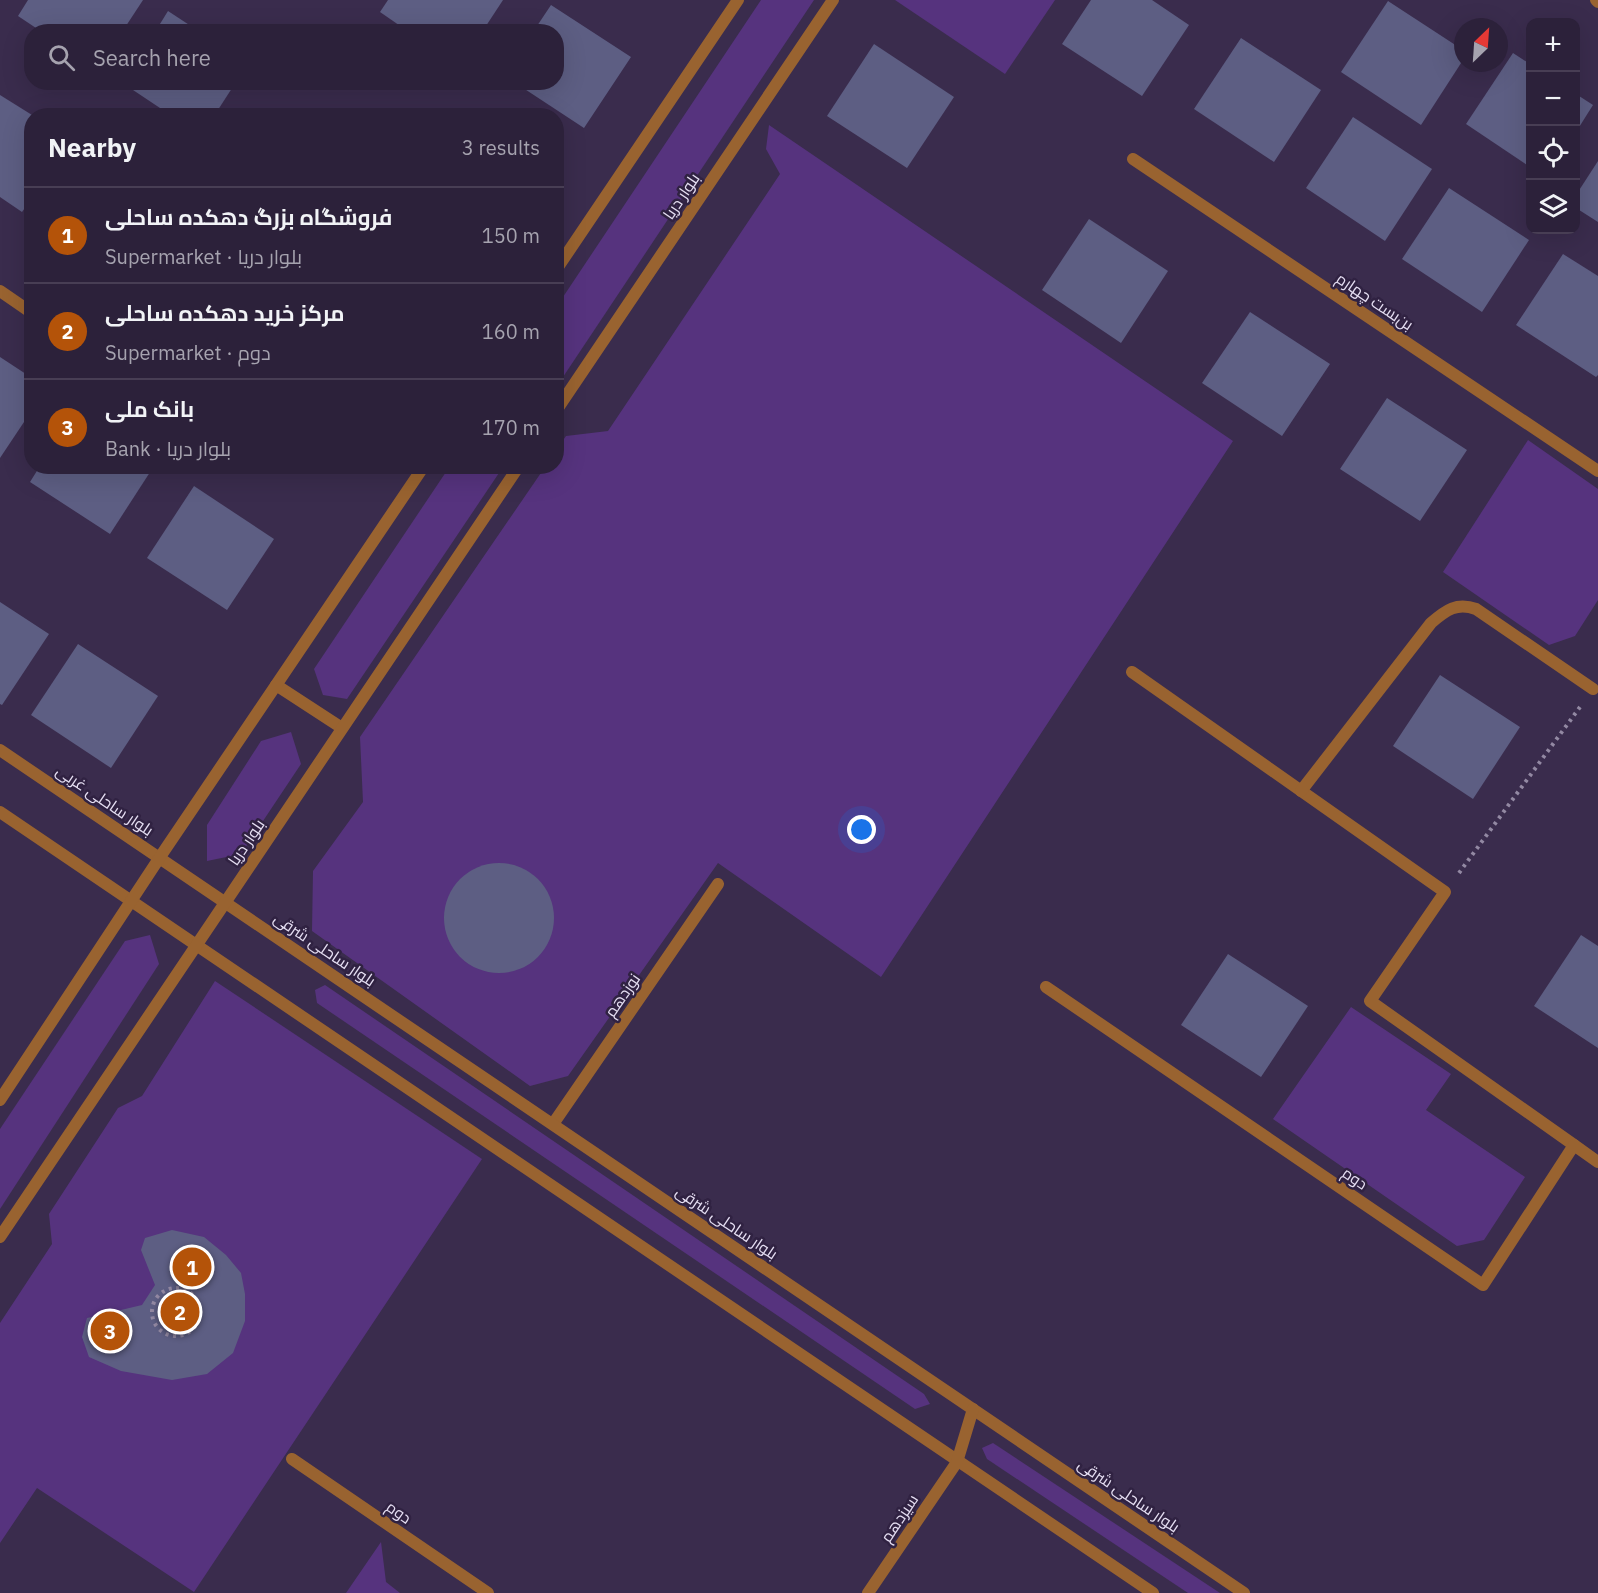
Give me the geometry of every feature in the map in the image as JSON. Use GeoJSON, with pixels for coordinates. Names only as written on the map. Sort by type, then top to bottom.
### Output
{"type":"FeatureCollection","features":[{"type":"Feature","properties":{"kind":"street"},"geometry":{"type":"LineString","coordinates":[[564,258],[738,0]]}},
{"type":"Feature","properties":{"kind":"street","name":"بلوار دریا"},"geometry":{"type":"LineString","coordinates":[[564,399],[833,0]]}},
{"type":"Feature","properties":{"kind":"street","name":"بن‌بست چهارم"},"geometry":{"type":"LineString","coordinates":[[1133,159],[1598,471]]}},
{"type":"Feature","properties":{"kind":"street"},"geometry":{"type":"LineString","coordinates":[[0,291],[24,308]]}},
{"type":"Feature","properties":{"kind":"street"},"geometry":{"type":"LineString","coordinates":[[0,1100],[131,900],[419,474]]}},
{"type":"Feature","properties":{"kind":"street","name":"بلوار دریا"},"geometry":{"type":"LineString","coordinates":[[0,1237],[514,474]]}},
{"type":"Feature","properties":{"kind":"street"},"geometry":{"type":"LineString","coordinates":[[1301,791],[1431,622],[1452,607],[1465,605],[1476,609],[1596,688]]}},
{"type":"Feature","properties":{"kind":"street"},"geometry":{"type":"LineString","coordinates":[[1132,672],[1445,892],[1370,1001],[1598,1162]]}},
{"type":"Feature","properties":{"kind":"street"},"geometry":{"type":"LineString","coordinates":[[276,685],[342,728]]}},
{"type":"Feature","properties":{"kind":"street","name":"بلوار ساحلی غربی"},"geometry":{"type":"LineString","coordinates":[[0,750],[191,878]]}},
{"type":"Feature","properties":{"kind":"street"},"geometry":{"type":"LineString","coordinates":[[0,812],[1153,1593]]}},
{"type":"Feature","properties":{"kind":"street","name":"بلوار ساحلی شرقی"},"geometry":{"type":"LineString","coordinates":[[191,878],[1244,1593]]}},
{"type":"Feature","properties":{"kind":"street","name":"نوزدهم"},"geometry":{"type":"LineString","coordinates":[[553,1124],[718,884]]}},
{"type":"Feature","properties":{"kind":"street","name":"دوم"},"geometry":{"type":"LineString","coordinates":[[1046,987],[1483,1285],[1574,1146]]}},
{"type":"Feature","properties":{"kind":"street","name":"سیزدهم"},"geometry":{"type":"LineString","coordinates":[[868,1593],[957,1461],[973,1409]]}},
{"type":"Feature","properties":{"kind":"street","name":"دوم"},"geometry":{"type":"LineString","coordinates":[[292,1458],[488,1593]]}},
{"type":"Feature","properties":{"kind":"path"},"geometry":{"type":"LineString","coordinates":[[1445,892],[1596,688]]}},
{"type":"Feature","properties":{"kind":"path"},"geometry":{"type":"LineString","coordinates":[[172,1287],[183,1288],[192,1294],[199,1303],[201,1314],[197,1324],[189,1332],[179,1337],[168,1336],[152,1321],[151,1310],[154,1299],[161,1291],[172,1287]]}},
{"type":"Feature","properties":{"kind":"shaded area"},"geometry":{"type":"Polygon","coordinates":[[[761,0],[814,0],[564,375],[564,296],[761,0]]]}},
{"type":"Feature","properties":{"kind":"shaded area"},"geometry":{"type":"Polygon","coordinates":[[[895,0],[1055,0],[1005,74],[895,0]]]}},
{"type":"Feature","properties":{"kind":"shaded area"},"geometry":{"type":"Polygon","coordinates":[[[769,125],[1233,441],[881,977],[718,863],[568,1076],[530,1086],[312,931],[313,871],[363,802],[360,737],[540,474],[564,474],[564,439],[566,436],[608,431],[780,174],[766,149],[769,125]]]}},
{"type":"Feature","properties":{"kind":"shaded area"},"geometry":{"type":"Polygon","coordinates":[[[1528,440],[1598,489],[1598,600],[1575,636],[1549,645],[1443,572],[1528,440]]]}},
{"type":"Feature","properties":{"kind":"shaded area"},"geometry":{"type":"Polygon","coordinates":[[[445,474],[498,474],[347,699],[323,695],[314,669],[445,474]]]}},
{"type":"Feature","properties":{"kind":"shaded area"},"geometry":{"type":"Polygon","coordinates":[[[291,732],[301,764],[241,854],[207,861],[207,825],[261,741],[291,732]]]}},
{"type":"Feature","properties":{"kind":"shaded area"},"geometry":{"type":"Polygon","coordinates":[[[150,935],[159,964],[0,1209],[0,1129],[125,941],[150,935]]]}},
{"type":"Feature","properties":{"kind":"shaded area"},"geometry":{"type":"Polygon","coordinates":[[[215,981],[482,1159],[194,1592],[37,1488],[0,1543],[0,1323],[52,1244],[49,1214],[118,1108],[142,1096],[215,981]]]}},
{"type":"Feature","properties":{"kind":"shaded area"},"geometry":{"type":"Polygon","coordinates":[[[325,985],[924,1394],[930,1404],[915,1409],[317,1003],[315,990],[325,985]]]}},
{"type":"Feature","properties":{"kind":"shaded area"},"geometry":{"type":"Polygon","coordinates":[[[1351,1007],[1451,1074],[1426,1110],[1525,1177],[1484,1240],[1457,1246],[1273,1119],[1351,1007]]]}},
{"type":"Feature","properties":{"kind":"shaded area"},"geometry":{"type":"Polygon","coordinates":[[[993,1443],[1220,1593],[1188,1593],[987,1459],[982,1448],[993,1443]]]}},
{"type":"Feature","properties":{"kind":"shaded area"},"geometry":{"type":"Polygon","coordinates":[[[381,1542],[386,1582],[400,1593],[346,1593],[381,1542]]]}},
{"type":"Feature","properties":{"kind":"building"},"geometry":{"type":"Polygon","coordinates":[[[28,0],[143,0],[127,24],[30,24],[18,16],[28,0]]]}},
{"type":"Feature","properties":{"kind":"building"},"geometry":{"type":"Polygon","coordinates":[[[388,0],[503,0],[487,24],[397,24],[380,12],[388,0]]]}},
{"type":"Feature","properties":{"kind":"building"},"geometry":{"type":"Polygon","coordinates":[[[1091,0],[1152,0],[1189,25],[1142,96],[1062,44],[1091,0]]]}},
{"type":"Feature","properties":{"kind":"building"},"geometry":{"type":"Polygon","coordinates":[[[1388,1],[1454,44],[1455,72],[1421,125],[1341,72],[1388,1]]]}},
{"type":"Feature","properties":{"kind":"building"},"geometry":{"type":"Polygon","coordinates":[[[551,5],[631,57],[584,128],[564,115],[564,108],[554,108],[526,90],[564,90],[564,24],[538,24],[551,5]]]}},
{"type":"Feature","properties":{"kind":"building"},"geometry":{"type":"Polygon","coordinates":[[[168,11],[188,24],[160,24],[168,11]]]}},
{"type":"Feature","properties":{"kind":"building"},"geometry":{"type":"Polygon","coordinates":[[[1241,38],[1321,90],[1274,162],[1194,109],[1241,38]]]}},
{"type":"Feature","properties":{"kind":"building"},"geometry":{"type":"Polygon","coordinates":[[[874,44],[954,97],[907,168],[827,116],[874,44]]]}},
{"type":"Feature","properties":{"kind":"building"},"geometry":{"type":"Polygon","coordinates":[[[1513,53],[1526,61],[1526,164],[1466,124],[1500,72],[1508,72],[1508,61],[1513,53]]]}},
{"type":"Feature","properties":{"kind":"building"},"geometry":{"type":"Polygon","coordinates":[[[133,90],[231,90],[219,108],[160,108],[133,90]]]}},
{"type":"Feature","properties":{"kind":"building"},"geometry":{"type":"Polygon","coordinates":[[[0,95],[24,110],[24,209],[22,212],[0,197],[0,95]]]}},
{"type":"Feature","properties":{"kind":"building"},"geometry":{"type":"Polygon","coordinates":[[[1580,97],[1593,105],[1580,126],[1580,97]]]}},
{"type":"Feature","properties":{"kind":"building"},"geometry":{"type":"Polygon","coordinates":[[[1353,117],[1432,169],[1385,241],[1306,188],[1353,117]]]}},
{"type":"Feature","properties":{"kind":"building"},"geometry":{"type":"Polygon","coordinates":[[[1598,161],[1598,222],[1580,211],[1580,189],[1598,161]]]}},
{"type":"Feature","properties":{"kind":"building"},"geometry":{"type":"Polygon","coordinates":[[[1449,188],[1529,240],[1482,312],[1402,259],[1449,188]]]}},
{"type":"Feature","properties":{"kind":"building"},"geometry":{"type":"Polygon","coordinates":[[[1089,219],[1168,271],[1121,343],[1042,290],[1089,219]]]}},
{"type":"Feature","properties":{"kind":"building"},"geometry":{"type":"Polygon","coordinates":[[[1563,254],[1598,276],[1598,375],[1596,377],[1516,325],[1563,254]]]}},
{"type":"Feature","properties":{"kind":"building"},"geometry":{"type":"Polygon","coordinates":[[[1250,312],[1330,364],[1282,436],[1202,383],[1250,312]]]}},
{"type":"Feature","properties":{"kind":"building"},"geometry":{"type":"Polygon","coordinates":[[[0,357],[24,373],[24,422],[0,458],[0,357]]]}},
{"type":"Feature","properties":{"kind":"building"},"geometry":{"type":"Polygon","coordinates":[[[1387,398],[1467,450],[1420,521],[1340,469],[1387,398]]]}},
{"type":"Feature","properties":{"kind":"building"},"geometry":{"type":"Polygon","coordinates":[[[35,474],[149,474],[110,534],[30,482],[35,474]]]}},
{"type":"Feature","properties":{"kind":"building"},"geometry":{"type":"Polygon","coordinates":[[[194,486],[274,539],[227,610],[147,558],[194,486]]]}},
{"type":"Feature","properties":{"kind":"building"},"geometry":{"type":"Polygon","coordinates":[[[0,602],[49,634],[2,705],[0,704],[0,602]]]}},
{"type":"Feature","properties":{"kind":"building"},"geometry":{"type":"Polygon","coordinates":[[[78,644],[158,696],[111,768],[31,715],[78,644]]]}},
{"type":"Feature","properties":{"kind":"building"},"geometry":{"type":"Polygon","coordinates":[[[1440,675],[1520,727],[1473,799],[1393,746],[1440,675]]]}},
{"type":"Feature","properties":{"kind":"building"},"geometry":{"type":"Polygon","coordinates":[[[499,863],[520,867],[538,879],[550,897],[554,918],[550,939],[538,957],[520,969],[499,973],[478,969],[460,957],[448,939],[444,918],[448,897],[460,879],[478,867],[499,863]]]}},
{"type":"Feature","properties":{"kind":"building"},"geometry":{"type":"Polygon","coordinates":[[[1581,935],[1598,946],[1598,1048],[1534,1006],[1581,935]]]}},
{"type":"Feature","properties":{"kind":"building"},"geometry":{"type":"Polygon","coordinates":[[[1228,954],[1308,1006],[1261,1077],[1181,1025],[1228,954]]]}},
{"type":"Feature","properties":{"kind":"building"},"geometry":{"type":"Polygon","coordinates":[[[172,1230],[204,1237],[226,1255],[241,1273],[245,1294],[245,1321],[233,1353],[207,1374],[172,1380],[121,1371],[89,1357],[82,1337],[87,1318],[142,1305],[155,1285],[141,1250],[145,1238],[172,1230]]]}},
{"type":"Feature","properties":{"kind":"place","name":"فروشگاه بزرگ دهکده ساحلی"},"geometry":{"type":"Point","coordinates":[192,1267]}},
{"type":"Feature","properties":{"kind":"place","name":"مرکز خرید دهکده ساحلی"},"geometry":{"type":"Point","coordinates":[180,1312]}},
{"type":"Feature","properties":{"kind":"place","name":"بانک ملی"},"geometry":{"type":"Point","coordinates":[110,1331]}}]}
